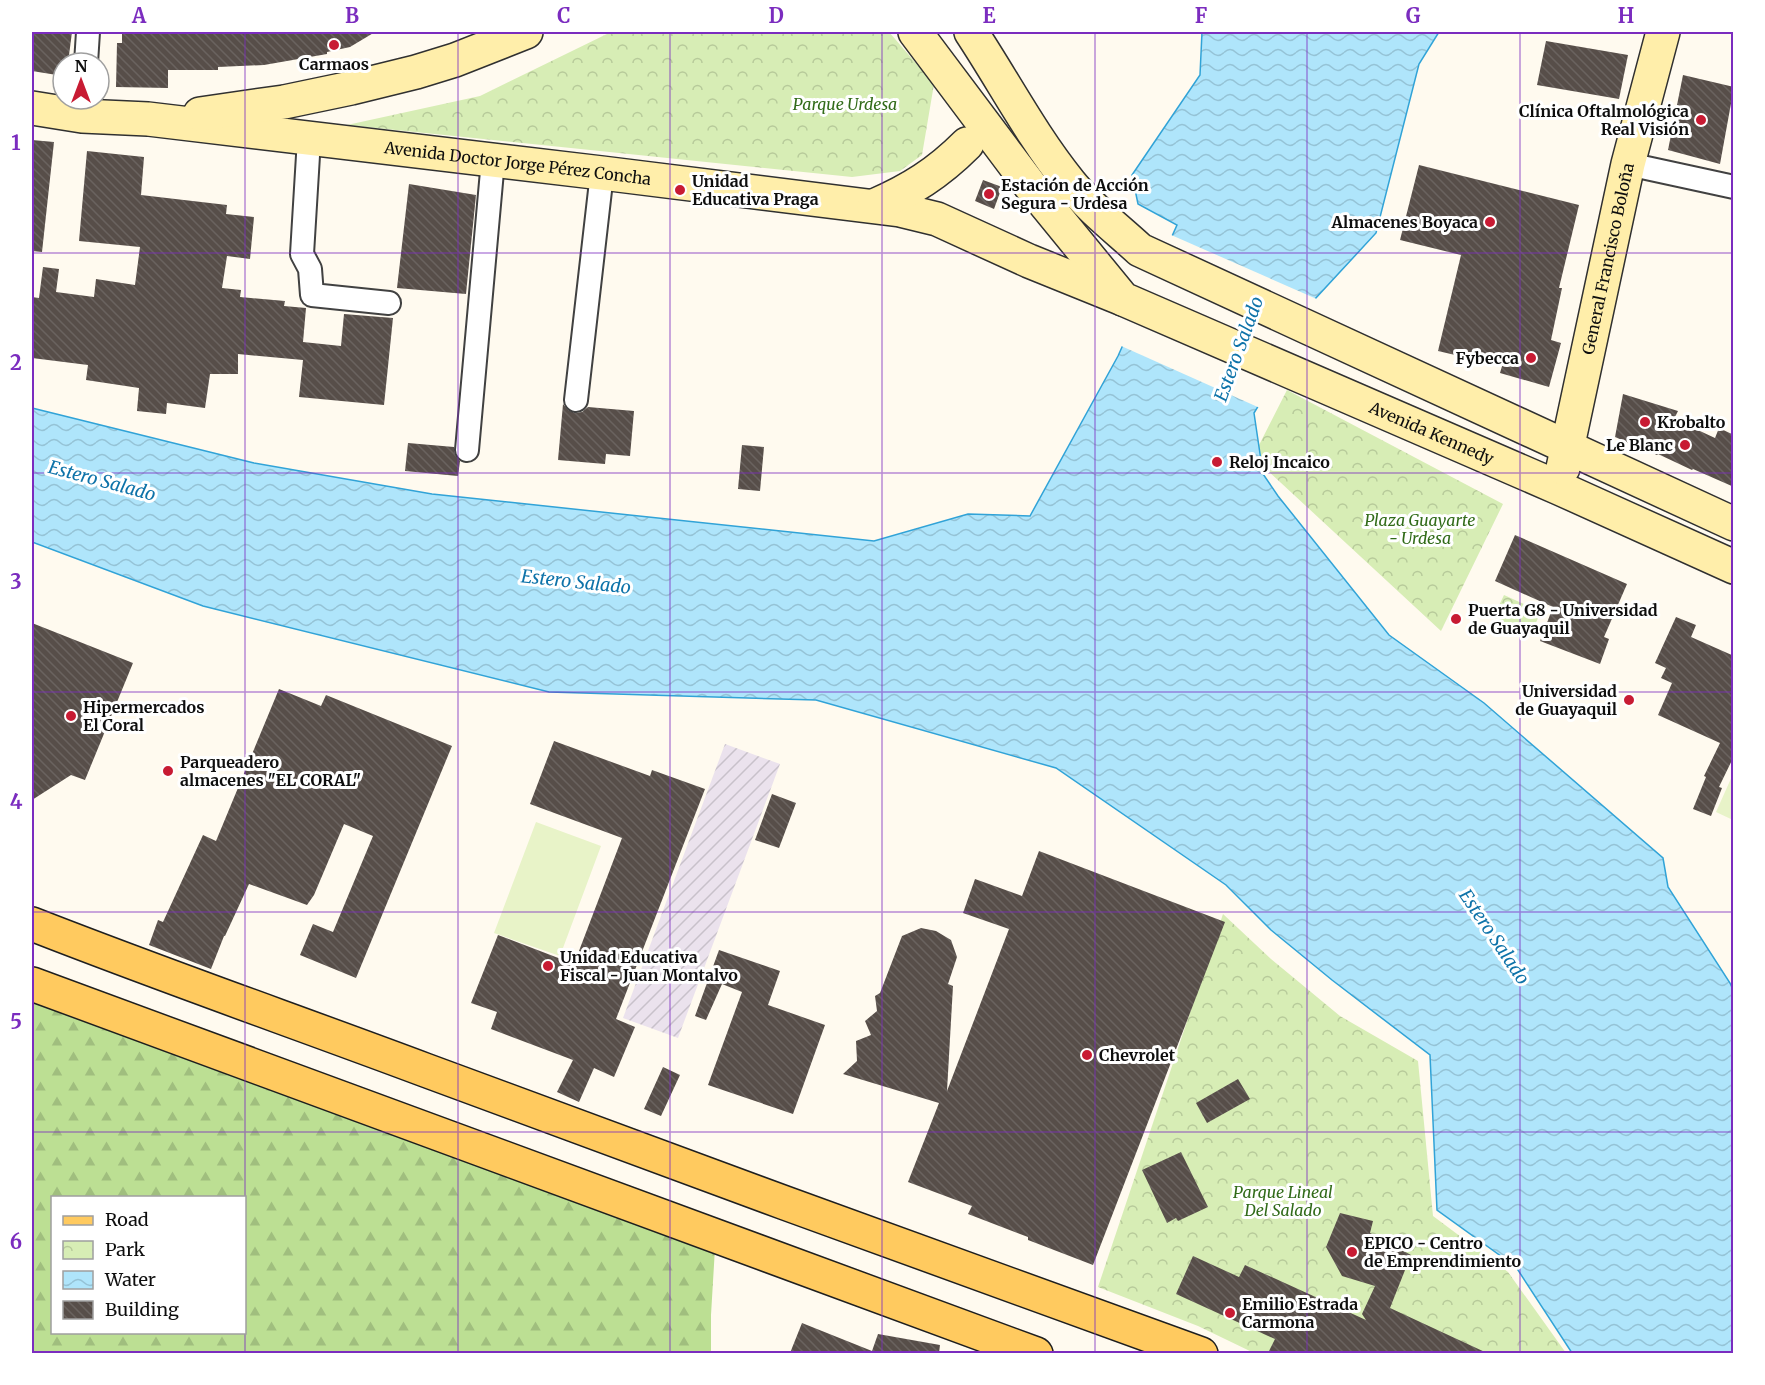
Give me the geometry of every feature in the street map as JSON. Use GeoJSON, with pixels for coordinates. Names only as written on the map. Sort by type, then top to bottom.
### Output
{"type":"FeatureCollection","features":[{"type":"Feature","properties":{"kind":"main road"},"geometry":{"type":"LineString","coordinates":[[32,924],[155,972],[438,1074],[895,1244],[1201,1353]]}},
{"type":"Feature","properties":{"kind":"main road"},"geometry":{"type":"LineString","coordinates":[[32,984],[1036,1353]]}},
{"type":"Feature","properties":{"kind":"street"},"geometry":{"type":"LineString","coordinates":[[87,51],[88,32]]}},
{"type":"Feature","properties":{"kind":"street","name":"Avenida Doctor Jorge Pérez Concha"},"geometry":{"type":"LineString","coordinates":[[148,119],[216,112],[351,88],[455,60],[526,32]]}},
{"type":"Feature","properties":{"kind":"street"},"geometry":{"type":"LineString","coordinates":[[915,32],[975,133],[1029,184],[1126,300]]}},
{"type":"Feature","properties":{"kind":"street"},"geometry":{"type":"LineString","coordinates":[[970,32],[1034,133],[1070,183],[1140,250],[1734,524]]}},
{"type":"Feature","properties":{"kind":"street"},"geometry":{"type":"LineString","coordinates":[[983,32],[1003,81]]}},
{"type":"Feature","properties":{"kind":"street","name":"General Francisco Boloña"},"geometry":{"type":"LineString","coordinates":[[1559,488],[1628,164],[1663,32]]}},
{"type":"Feature","properties":{"kind":"street"},"geometry":{"type":"LineString","coordinates":[[351,88],[336,95],[328,102],[325,119],[329,129],[335,135],[347,140],[378,147]]}},
{"type":"Feature","properties":{"kind":"street","name":"Avenida Doctor Jorge Pérez Concha"},"geometry":{"type":"LineString","coordinates":[[32,108],[51,108]]}},
{"type":"Feature","properties":{"kind":"street","name":"Avenida Doctor Jorge Pérez Concha"},"geometry":{"type":"LineString","coordinates":[[101,111],[309,139],[900,210],[937,219],[1029,261],[1126,300]]}},
{"type":"Feature","properties":{"kind":"street"},"geometry":{"type":"LineString","coordinates":[[874,206],[924,181],[949,162],[975,133]]}},
{"type":"Feature","properties":{"kind":"street"},"geometry":{"type":"LineString","coordinates":[[937,219],[975,133]]}},
{"type":"Feature","properties":{"kind":"street"},"geometry":{"type":"LineString","coordinates":[[309,139],[302,254],[310,269],[312,295],[389,303]]}},
{"type":"Feature","properties":{"kind":"street"},"geometry":{"type":"LineString","coordinates":[[467,450],[493,160]]}},
{"type":"Feature","properties":{"kind":"street"},"geometry":{"type":"LineString","coordinates":[[1628,164],[1734,187]]}},
{"type":"Feature","properties":{"kind":"street"},"geometry":{"type":"LineString","coordinates":[[576,400],[602,173]]}},
{"type":"Feature","properties":{"kind":"street","name":"Avenida Kennedy"},"geometry":{"type":"LineString","coordinates":[[1126,300],[1290,369],[1734,567]]}},
{"type":"Feature","properties":{"kind":"shaded area"},"geometry":{"type":"Polygon","coordinates":[[[725,744],[780,764],[678,1038],[623,1018],[725,744]]]}},
{"type":"Feature","properties":{"kind":"green space","name":"Parque Urdesa"},"geometry":{"type":"Polygon","coordinates":[[[611,32],[889,32],[934,84],[922,155],[900,171],[852,177],[347,125],[480,96],[611,32]]]}},
{"type":"Feature","properties":{"kind":"green space","name":"Plaza Guayarte - Urdesa"},"geometry":{"type":"Polygon","coordinates":[[[1287,390],[1503,504],[1441,631],[1253,457],[1287,390]]]}},
{"type":"Feature","properties":{"kind":"green space"},"geometry":{"type":"Polygon","coordinates":[[[1504,595],[1541,612],[1530,635],[1493,618],[1504,595]]]}},
{"type":"Feature","properties":{"kind":"green space"},"geometry":{"type":"Polygon","coordinates":[[[1733,774],[1734,820],[1716,812],[1733,774]]]}},
{"type":"Feature","properties":{"kind":"green space"},"geometry":{"type":"Polygon","coordinates":[[[536,822],[601,846],[560,956],[494,933],[536,822]]]}},
{"type":"Feature","properties":{"kind":"green space","name":"Parque Lineal Del Salado"},"geometry":{"type":"Polygon","coordinates":[[[1223,914],[1271,959],[1340,1016],[1418,1061],[1433,1216],[1508,1272],[1566,1353],[1254,1353],[1198,1326],[1098,1287],[1223,914]]]}},
{"type":"Feature","properties":{"kind":"green space"},"geometry":{"type":"Polygon","coordinates":[[[32,995],[715,1248],[711,1353],[32,1353],[32,995]]]}},
{"type":"Feature","properties":{"kind":"water","name":"Estero Salado"},"geometry":{"type":"Polygon","coordinates":[[[1202,32],[1439,32],[1419,64],[1376,233],[1315,299],[1273,382],[1254,413],[1263,474],[1389,635],[1484,703],[1663,858],[1668,887],[1730,983],[1734,992],[1733,1353],[1572,1353],[1516,1267],[1437,1210],[1430,1055],[1271,930],[1226,885],[1056,768],[816,700],[549,692],[203,606],[32,542],[32,408],[254,463],[432,494],[874,541],[968,514],[1030,516],[1118,356],[1177,225],[1138,204],[1132,175],[1200,75],[1202,32]]]}},
{"type":"Feature","properties":{"kind":"pier"},"geometry":{"type":"Polygon","coordinates":[[[1169,234],[1319,300],[1276,384],[1260,408],[1119,345],[1169,234]]]}},
{"type":"Feature","properties":{"kind":"building"},"geometry":{"type":"Polygon","coordinates":[[[32,32],[72,32],[70,51],[51,51],[51,74],[32,71],[32,32]]]}},
{"type":"Feature","properties":{"kind":"building"},"geometry":{"type":"Polygon","coordinates":[[[122,32],[375,32],[350,47],[327,52],[327,54],[264,65],[218,67],[218,70],[168,70],[168,88],[116,87],[117,43],[122,43],[122,32]]]}},
{"type":"Feature","properties":{"kind":"building"},"geometry":{"type":"Polygon","coordinates":[[[1546,41],[1628,55],[1619,99],[1537,85],[1546,41]]]}},
{"type":"Feature","properties":{"kind":"building","name":"Clínica Oftalmológica Real Visión"},"geometry":{"type":"Polygon","coordinates":[[[1683,75],[1734,87],[1720,164],[1668,150],[1683,75]]]}},
{"type":"Feature","properties":{"kind":"building"},"geometry":{"type":"Polygon","coordinates":[[[32,140],[54,142],[42,252],[32,251],[32,140]]]}},
{"type":"Feature","properties":{"kind":"building"},"geometry":{"type":"Polygon","coordinates":[[[87,151],[144,157],[141,195],[227,205],[226,214],[254,217],[250,259],[227,256],[222,288],[241,290],[240,297],[285,301],[284,306],[306,308],[303,342],[341,346],[344,314],[393,318],[384,405],[299,397],[303,360],[238,354],[238,374],[210,374],[205,408],[167,403],[166,414],[137,411],[139,388],[86,380],[88,365],[32,358],[32,297],[39,298],[43,267],[59,269],[56,292],[94,297],[96,279],[135,285],[140,247],[79,241],[87,151]]]}},
{"type":"Feature","properties":{"kind":"building"},"geometry":{"type":"Polygon","coordinates":[[[1419,165],[1579,205],[1559,288],[1562,288],[1551,340],[1561,343],[1549,387],[1500,373],[1502,366],[1438,351],[1461,255],[1400,240],[1419,165]]]}},
{"type":"Feature","properties":{"kind":"building","name":"Estación de Acción Segura - Urdesa"},"geometry":{"type":"Polygon","coordinates":[[[983,180],[1002,187],[994,209],[975,201],[983,180]]]}},
{"type":"Feature","properties":{"kind":"building"},"geometry":{"type":"Polygon","coordinates":[[[409,184],[476,195],[466,294],[397,288],[409,184]]]}},
{"type":"Feature","properties":{"kind":"building"},"geometry":{"type":"Polygon","coordinates":[[[1623,394],[1678,411],[1674,419],[1715,438],[1719,428],[1734,435],[1734,487],[1615,437],[1623,394]]]}},
{"type":"Feature","properties":{"kind":"building"},"geometry":{"type":"Polygon","coordinates":[[[563,404],[575,413],[582,412],[588,407],[634,411],[630,456],[606,454],[605,464],[558,460],[563,404]]]}},
{"type":"Feature","properties":{"kind":"building"},"geometry":{"type":"Polygon","coordinates":[[[408,443],[454,447],[455,455],[460,461],[458,476],[405,471],[408,443]]]}},
{"type":"Feature","properties":{"kind":"building"},"geometry":{"type":"Polygon","coordinates":[[[742,445],[764,447],[760,491],[738,489],[742,445]]]}},
{"type":"Feature","properties":{"kind":"building"},"geometry":{"type":"Polygon","coordinates":[[[1515,535],[1627,584],[1604,637],[1609,639],[1600,664],[1540,641],[1553,607],[1495,581],[1515,535]]]}},
{"type":"Feature","properties":{"kind":"building"},"geometry":{"type":"Polygon","coordinates":[[[1676,617],[1696,625],[1691,637],[1734,656],[1734,756],[1719,787],[1722,788],[1711,816],[1693,809],[1706,777],[1704,776],[1720,743],[1658,715],[1672,683],[1661,678],[1666,668],[1655,663],[1676,617]]]}},
{"type":"Feature","properties":{"kind":"building","name":"Hipermercados El Coral"},"geometry":{"type":"Polygon","coordinates":[[[32,623],[133,663],[85,780],[71,775],[32,800],[32,623]]]}},
{"type":"Feature","properties":{"kind":"building"},"geometry":{"type":"Polygon","coordinates":[[[279,689],[321,706],[326,695],[452,746],[356,978],[300,955],[313,924],[333,932],[373,836],[344,824],[314,895],[307,905],[249,884],[211,969],[149,945],[158,920],[163,922],[203,835],[216,841],[279,689]]]}},
{"type":"Feature","properties":{"kind":"building"},"geometry":{"type":"Polygon","coordinates":[[[554,741],[650,776],[652,770],[705,789],[616,1019],[635,1027],[614,1077],[594,1068],[579,1102],[557,1092],[573,1060],[491,1029],[497,1012],[471,1003],[498,935],[574,964],[622,838],[530,804],[554,741]]]}},
{"type":"Feature","properties":{"kind":"building"},"geometry":{"type":"Polygon","coordinates":[[[772,794],[796,803],[779,848],[755,840],[772,794]]]}},
{"type":"Feature","properties":{"kind":"building","name":"Chevrolet"},"geometry":{"type":"Polygon","coordinates":[[[1039,851],[1225,922],[1093,1265],[968,1214],[972,1206],[908,1182],[939,1103],[843,1074],[857,1061],[856,1041],[871,1035],[865,1021],[877,1011],[875,996],[880,993],[902,936],[921,928],[936,931],[951,940],[957,957],[948,984],[953,986],[947,1091],[1009,929],[963,913],[975,879],[1022,896],[1039,851]]]}},
{"type":"Feature","properties":{"kind":"building"},"geometry":{"type":"Polygon","coordinates":[[[719,950],[780,971],[768,1005],[825,1025],[793,1114],[708,1085],[742,992],[722,984],[706,1020],[695,1016],[719,950]]]}},
{"type":"Feature","properties":{"kind":"building"},"geometry":{"type":"Polygon","coordinates":[[[663,1067],[680,1075],[661,1116],[644,1109],[663,1067]]]}},
{"type":"Feature","properties":{"kind":"building"},"geometry":{"type":"Polygon","coordinates":[[[1238,1079],[1250,1099],[1207,1123],[1196,1103],[1238,1079]]]}},
{"type":"Feature","properties":{"kind":"building"},"geometry":{"type":"Polygon","coordinates":[[[1181,1152],[1208,1207],[1178,1221],[1176,1218],[1167,1223],[1142,1170],[1181,1152]]]}},
{"type":"Feature","properties":{"kind":"building"},"geometry":{"type":"Polygon","coordinates":[[[1340,1213],[1373,1221],[1370,1233],[1411,1255],[1390,1308],[1487,1353],[1268,1353],[1275,1339],[1176,1294],[1193,1256],[1239,1277],[1245,1265],[1366,1320],[1362,1314],[1375,1286],[1342,1276],[1326,1247],[1340,1213]]]}},
{"type":"Feature","properties":{"kind":"building"},"geometry":{"type":"Polygon","coordinates":[[[802,1323],[872,1351],[878,1334],[940,1345],[939,1353],[790,1353],[802,1323]]]}},
{"type":"Feature","properties":{"kind":"place","name":"Carmaos"},"geometry":{"type":"Point","coordinates":[334,45]}},
{"type":"Feature","properties":{"kind":"place","name":"Clínica Oftalmológica Real Visión"},"geometry":{"type":"Point","coordinates":[1701,120]}},
{"type":"Feature","properties":{"kind":"place","name":"Unidad Educativa Praga"},"geometry":{"type":"Point","coordinates":[680,190]}},
{"type":"Feature","properties":{"kind":"place","name":"Estación de Acción Segura - Urdesa"},"geometry":{"type":"Point","coordinates":[989,194]}},
{"type":"Feature","properties":{"kind":"place","name":"Almacenes Boyaca"},"geometry":{"type":"Point","coordinates":[1490,222]}},
{"type":"Feature","properties":{"kind":"place","name":"Fybecca"},"geometry":{"type":"Point","coordinates":[1531,358]}},
{"type":"Feature","properties":{"kind":"place","name":"Krobalto"},"geometry":{"type":"Point","coordinates":[1645,422]}},
{"type":"Feature","properties":{"kind":"place","name":"Le Blanc"},"geometry":{"type":"Point","coordinates":[1685,445]}},
{"type":"Feature","properties":{"kind":"place","name":"Reloj Incaico"},"geometry":{"type":"Point","coordinates":[1217,462]}},
{"type":"Feature","properties":{"kind":"place","name":"Puerta G8 - Universidad de Guayaquil"},"geometry":{"type":"Point","coordinates":[1456,619]}},
{"type":"Feature","properties":{"kind":"place","name":"Universidad de Guayaquil"},"geometry":{"type":"Point","coordinates":[1629,700]}},
{"type":"Feature","properties":{"kind":"place","name":"Hipermercados El Coral"},"geometry":{"type":"Point","coordinates":[71,716]}},
{"type":"Feature","properties":{"kind":"place","name":"Parqueadero almacenes \"EL CORAL\""},"geometry":{"type":"Point","coordinates":[168,771]}},
{"type":"Feature","properties":{"kind":"place","name":"Unidad Educativa Fiscal - Juan Montalvo"},"geometry":{"type":"Point","coordinates":[548,966]}},
{"type":"Feature","properties":{"kind":"place","name":"Chevrolet"},"geometry":{"type":"Point","coordinates":[1087,1055]}},
{"type":"Feature","properties":{"kind":"place","name":"EPICO - Centro de Emprendimiento"},"geometry":{"type":"Point","coordinates":[1352,1252]}},
{"type":"Feature","properties":{"kind":"place","name":"Emilio Estrada Carmona"},"geometry":{"type":"Point","coordinates":[1230,1313]}}]}
